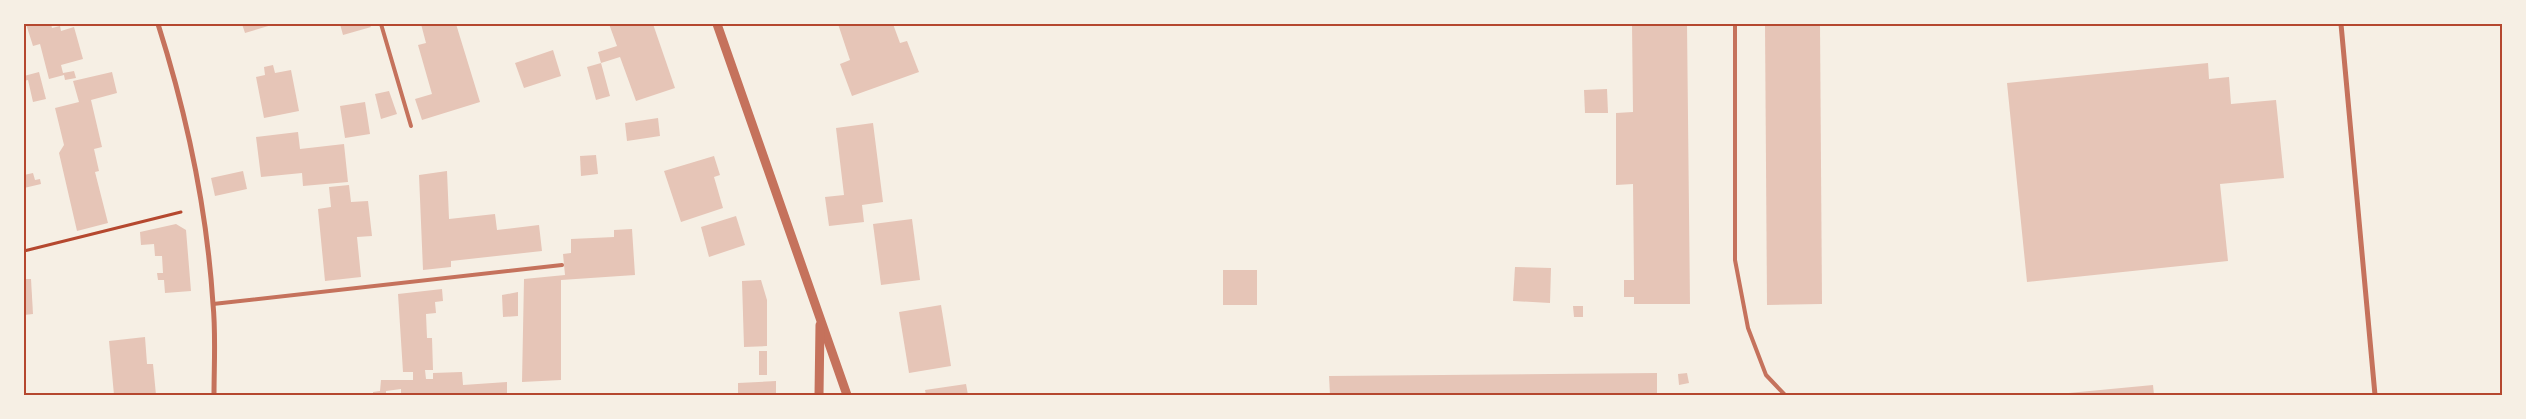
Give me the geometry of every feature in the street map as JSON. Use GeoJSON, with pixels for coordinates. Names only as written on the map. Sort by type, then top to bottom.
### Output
{"type":"FeatureCollection","features":[{"type":"Feature","properties":{"kind":"street"},"geometry":{"type":"LineString","coordinates":[[158,24],[172,69],[202,207],[213,304],[214,395]]}},
{"type":"Feature","properties":{"kind":"street"},"geometry":{"type":"LineString","coordinates":[[717,24],[847,395]]}},
{"type":"Feature","properties":{"kind":"street"},"geometry":{"type":"LineString","coordinates":[[2340,24],[2375,395]]}},
{"type":"Feature","properties":{"kind":"street"},"geometry":{"type":"LineString","coordinates":[[819,395],[820,318]]}},
{"type":"Feature","properties":{"kind":"lane"},"geometry":{"type":"LineString","coordinates":[[381,24],[411,126]]}},
{"type":"Feature","properties":{"kind":"lane"},"geometry":{"type":"LineString","coordinates":[[1735,24],[1735,260],[1748,328],[1766,374],[1785,395]]}},
{"type":"Feature","properties":{"kind":"lane"},"geometry":{"type":"LineString","coordinates":[[213,304],[562,265]]}},
{"type":"Feature","properties":{"kind":"path"},"geometry":{"type":"LineString","coordinates":[[24,251],[202,207]]}},
{"type":"Feature","properties":{"kind":"building"},"geometry":{"type":"Polygon","coordinates":[[[26,24],[51,24],[52,28],[60,26],[61,31],[74,27],[83,59],[61,65],[63,73],[74,71],[76,78],[65,80],[64,75],[49,79],[40,44],[33,46],[26,24]]]}},
{"type":"Feature","properties":{"kind":"building"},"geometry":{"type":"Polygon","coordinates":[[[242,24],[275,24],[245,33],[242,24]]]}},
{"type":"Feature","properties":{"kind":"building"},"geometry":{"type":"Polygon","coordinates":[[[340,24],[369,24],[371,27],[343,35],[340,24]]]}},
{"type":"Feature","properties":{"kind":"building"},"geometry":{"type":"Polygon","coordinates":[[[421,24],[456,24],[480,102],[422,120],[415,99],[432,94],[418,45],[426,43],[421,24]]]}},
{"type":"Feature","properties":{"kind":"building"},"geometry":{"type":"Polygon","coordinates":[[[609,24],[653,24],[675,88],[636,101],[620,57],[601,63],[598,52],[617,46],[609,24]]]}},
{"type":"Feature","properties":{"kind":"building"},"geometry":{"type":"Polygon","coordinates":[[[838,24],[893,24],[900,43],[907,41],[919,72],[852,96],[840,64],[850,60],[838,24]]]}},
{"type":"Feature","properties":{"kind":"building"},"geometry":{"type":"Polygon","coordinates":[[[1632,24],[1687,24],[1690,304],[1634,304],[1634,297],[1624,297],[1624,280],[1634,280],[1633,184],[1616,185],[1616,113],[1633,112],[1632,24]]]}},
{"type":"Feature","properties":{"kind":"building"},"geometry":{"type":"Polygon","coordinates":[[[1765,24],[1820,24],[1822,304],[1767,305],[1765,24]]]}},
{"type":"Feature","properties":{"kind":"building"},"geometry":{"type":"Polygon","coordinates":[[[553,50],[561,76],[524,88],[515,63],[553,50]]]}},
{"type":"Feature","properties":{"kind":"building"},"geometry":{"type":"Polygon","coordinates":[[[601,63],[610,96],[596,100],[587,67],[601,63]]]}},
{"type":"Feature","properties":{"kind":"building"},"geometry":{"type":"Polygon","coordinates":[[[2208,63],[2209,79],[2229,77],[2231,104],[2276,100],[2284,178],[2220,184],[2228,261],[2027,282],[2007,83],[2208,63]]]}},
{"type":"Feature","properties":{"kind":"building"},"geometry":{"type":"Polygon","coordinates":[[[273,65],[275,73],[291,70],[299,111],[264,118],[256,77],[265,75],[264,67],[273,65]]]}},
{"type":"Feature","properties":{"kind":"building"},"geometry":{"type":"Polygon","coordinates":[[[39,72],[46,99],[33,102],[28,80],[24,81],[24,76],[39,72]]]}},
{"type":"Feature","properties":{"kind":"building"},"geometry":{"type":"Polygon","coordinates":[[[112,72],[117,93],[91,100],[102,147],[94,149],[99,171],[95,172],[108,223],[77,231],[59,153],[64,145],[55,108],[79,102],[73,81],[112,72]]]}},
{"type":"Feature","properties":{"kind":"building"},"geometry":{"type":"Polygon","coordinates":[[[1607,89],[1608,113],[1585,113],[1584,90],[1607,89]]]}},
{"type":"Feature","properties":{"kind":"building"},"geometry":{"type":"Polygon","coordinates":[[[389,91],[397,114],[381,119],[375,94],[389,91]]]}},
{"type":"Feature","properties":{"kind":"building"},"geometry":{"type":"Polygon","coordinates":[[[365,102],[370,134],[345,138],[340,106],[365,102]]]}},
{"type":"Feature","properties":{"kind":"building"},"geometry":{"type":"Polygon","coordinates":[[[658,118],[660,136],[627,141],[625,123],[658,118]]]}},
{"type":"Feature","properties":{"kind":"building"},"geometry":{"type":"Polygon","coordinates":[[[873,123],[883,202],[862,205],[864,222],[829,226],[825,197],[844,195],[836,128],[873,123]]]}},
{"type":"Feature","properties":{"kind":"building"},"geometry":{"type":"Polygon","coordinates":[[[298,132],[300,149],[344,144],[348,182],[303,186],[302,173],[261,177],[256,137],[298,132]]]}},
{"type":"Feature","properties":{"kind":"building"},"geometry":{"type":"Polygon","coordinates":[[[596,155],[598,174],[581,176],[580,156],[596,155]]]}},
{"type":"Feature","properties":{"kind":"building"},"geometry":{"type":"Polygon","coordinates":[[[714,156],[720,175],[714,177],[723,208],[681,222],[664,171],[714,156]]]}},
{"type":"Feature","properties":{"kind":"building"},"geometry":{"type":"Polygon","coordinates":[[[243,171],[247,189],[215,196],[211,178],[243,171]]]}},
{"type":"Feature","properties":{"kind":"building"},"geometry":{"type":"Polygon","coordinates":[[[447,171],[449,219],[495,214],[497,230],[539,225],[542,251],[451,261],[451,267],[423,270],[419,175],[447,171]]]}},
{"type":"Feature","properties":{"kind":"building"},"geometry":{"type":"Polygon","coordinates":[[[33,173],[35,180],[40,179],[41,184],[24,188],[24,175],[33,173]]]}},
{"type":"Feature","properties":{"kind":"building"},"geometry":{"type":"Polygon","coordinates":[[[349,185],[351,202],[368,201],[372,236],[357,237],[361,277],[325,281],[318,209],[331,207],[329,187],[349,185]]]}},
{"type":"Feature","properties":{"kind":"building"},"geometry":{"type":"Polygon","coordinates":[[[736,216],[745,245],[709,257],[701,227],[736,216]]]}},
{"type":"Feature","properties":{"kind":"building"},"geometry":{"type":"Polygon","coordinates":[[[912,219],[920,280],[881,285],[873,224],[912,219]]]}},
{"type":"Feature","properties":{"kind":"building"},"geometry":{"type":"Polygon","coordinates":[[[176,224],[186,230],[191,291],[165,293],[164,280],[158,280],[157,273],[163,273],[162,256],[155,256],[154,244],[141,245],[140,232],[176,224]]]}},
{"type":"Feature","properties":{"kind":"building"},"geometry":{"type":"Polygon","coordinates":[[[632,229],[635,275],[561,280],[561,380],[522,382],[524,279],[565,275],[563,254],[571,253],[571,239],[614,237],[614,230],[632,229]]]}},
{"type":"Feature","properties":{"kind":"building"},"geometry":{"type":"Polygon","coordinates":[[[1515,267],[1551,268],[1550,303],[1513,301],[1515,267]]]}},
{"type":"Feature","properties":{"kind":"building"},"geometry":{"type":"Polygon","coordinates":[[[1223,270],[1257,270],[1257,305],[1223,305],[1223,270]]]}},
{"type":"Feature","properties":{"kind":"building"},"geometry":{"type":"Polygon","coordinates":[[[24,279],[31,279],[33,314],[24,315],[24,279]]]}},
{"type":"Feature","properties":{"kind":"building"},"geometry":{"type":"Polygon","coordinates":[[[761,280],[767,300],[767,346],[744,347],[742,281],[761,280]]]}},
{"type":"Feature","properties":{"kind":"building"},"geometry":{"type":"Polygon","coordinates":[[[442,289],[443,301],[435,302],[436,313],[426,314],[427,338],[432,338],[433,370],[425,370],[426,379],[433,379],[433,373],[462,372],[463,385],[507,382],[507,395],[401,395],[401,389],[386,391],[386,395],[373,395],[373,392],[380,391],[381,380],[413,380],[413,372],[403,372],[398,294],[442,289]]]}},
{"type":"Feature","properties":{"kind":"building"},"geometry":{"type":"Polygon","coordinates":[[[518,292],[518,316],[503,317],[502,295],[518,292]]]}},
{"type":"Feature","properties":{"kind":"building"},"geometry":{"type":"Polygon","coordinates":[[[941,305],[951,366],[909,373],[899,312],[941,305]]]}},
{"type":"Feature","properties":{"kind":"building"},"geometry":{"type":"Polygon","coordinates":[[[1573,306],[1583,306],[1583,317],[1574,317],[1573,306]]]}},
{"type":"Feature","properties":{"kind":"building"},"geometry":{"type":"Polygon","coordinates":[[[145,337],[147,364],[153,364],[156,395],[114,395],[109,341],[145,337]]]}},
{"type":"Feature","properties":{"kind":"building"},"geometry":{"type":"Polygon","coordinates":[[[759,351],[767,351],[767,375],[759,375],[759,351]]]}},
{"type":"Feature","properties":{"kind":"building"},"geometry":{"type":"Polygon","coordinates":[[[1657,373],[1657,395],[1330,395],[1329,376],[1657,373]]]}},
{"type":"Feature","properties":{"kind":"building"},"geometry":{"type":"Polygon","coordinates":[[[1687,373],[1689,383],[1679,385],[1678,374],[1687,373]]]}},
{"type":"Feature","properties":{"kind":"building"},"geometry":{"type":"Polygon","coordinates":[[[776,381],[776,393],[779,395],[738,395],[738,383],[776,381]]]}},
{"type":"Feature","properties":{"kind":"building"},"geometry":{"type":"Polygon","coordinates":[[[966,384],[968,395],[926,395],[925,390],[966,384]]]}},
{"type":"Feature","properties":{"kind":"building"},"geometry":{"type":"Polygon","coordinates":[[[2153,385],[2154,395],[2058,395],[2058,394],[2153,385]]]}}]}
